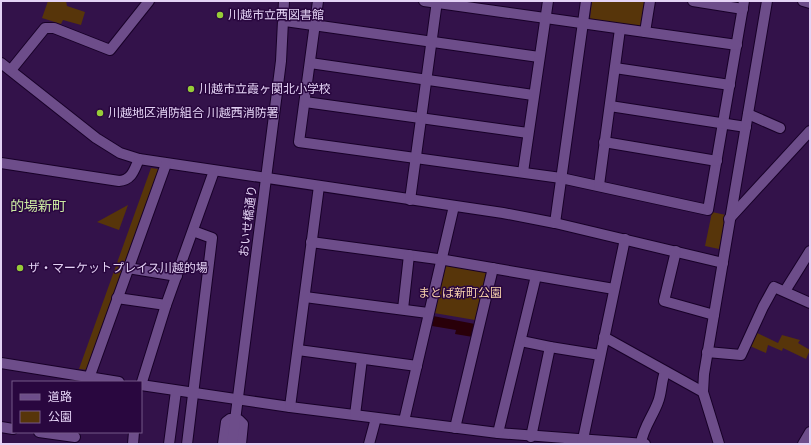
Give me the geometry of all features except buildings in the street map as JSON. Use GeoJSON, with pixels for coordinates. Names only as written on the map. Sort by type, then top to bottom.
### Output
{"type":"FeatureCollection","features":[{"type":"Feature","properties":{"kind":"street"},"geometry":{"type":"LineString","coordinates":[[11,70],[45,28],[54,28],[110,50],[149,1]]}},
{"type":"Feature","properties":{"kind":"street","name":"おいせ橋通り"},"geometry":{"type":"LineString","coordinates":[[232,444],[285,21],[284,1]]}},
{"type":"Feature","properties":{"kind":"street"},"geometry":{"type":"LineString","coordinates":[[318,1],[300,142],[561,178],[599,185],[708,210],[744,5],[692,1]]}},
{"type":"Feature","properties":{"kind":"street"},"geometry":{"type":"LineString","coordinates":[[424,1],[737,45]]}},
{"type":"Feature","properties":{"kind":"street"},"geometry":{"type":"LineString","coordinates":[[523,172],[533,95],[548,1]]}},
{"type":"Feature","properties":{"kind":"street"},"geometry":{"type":"LineString","coordinates":[[555,223],[584,24],[586,1]]}},
{"type":"Feature","properties":{"kind":"street"},"geometry":{"type":"LineString","coordinates":[[645,32],[650,1]]}},
{"type":"Feature","properties":{"kind":"street"},"geometry":{"type":"LineString","coordinates":[[719,444],[703,392],[707,352],[768,1]]}},
{"type":"Feature","properties":{"kind":"street"},"geometry":{"type":"LineString","coordinates":[[803,1],[810,3]]}},
{"type":"Feature","properties":{"kind":"street"},"geometry":{"type":"LineString","coordinates":[[410,200],[437,2]]}},
{"type":"Feature","properties":{"kind":"street"},"geometry":{"type":"LineString","coordinates":[[285,21],[539,56]]}},
{"type":"Feature","properties":{"kind":"street"},"geometry":{"type":"LineString","coordinates":[[599,185],[620,29]]}},
{"type":"Feature","properties":{"kind":"street"},"geometry":{"type":"LineString","coordinates":[[1,63],[106,144],[120,152],[139,159],[454,206],[555,223],[723,263]]}},
{"type":"Feature","properties":{"kind":"street"},"geometry":{"type":"LineString","coordinates":[[310,63],[533,95]]}},
{"type":"Feature","properties":{"kind":"street"},"geometry":{"type":"LineString","coordinates":[[615,68],[730,85]]}},
{"type":"Feature","properties":{"kind":"street"},"geometry":{"type":"LineString","coordinates":[[305,102],[421,120],[528,133]]}},
{"type":"Feature","properties":{"kind":"street"},"geometry":{"type":"LineString","coordinates":[[610,106],[746,126]]}},
{"type":"Feature","properties":{"kind":"street"},"geometry":{"type":"LineString","coordinates":[[748,114],[780,128]]}},
{"type":"Feature","properties":{"kind":"street"},"geometry":{"type":"LineString","coordinates":[[729,220],[810,131]]}},
{"type":"Feature","properties":{"kind":"street"},"geometry":{"type":"LineString","coordinates":[[604,142],[717,161]]}},
{"type":"Feature","properties":{"kind":"street"},"geometry":{"type":"LineString","coordinates":[[1,163],[126,181],[131,176],[139,159]]}},
{"type":"Feature","properties":{"kind":"street"},"geometry":{"type":"LineString","coordinates":[[84,379],[117,298],[166,164]]}},
{"type":"Feature","properties":{"kind":"street"},"geometry":{"type":"LineString","coordinates":[[142,382],[166,305],[214,171]]}},
{"type":"Feature","properties":{"kind":"street"},"geometry":{"type":"LineString","coordinates":[[290,407],[319,186]]}},
{"type":"Feature","properties":{"kind":"street"},"geometry":{"type":"LineString","coordinates":[[404,421],[454,206]]}},
{"type":"Feature","properties":{"kind":"street"},"geometry":{"type":"LineString","coordinates":[[187,444],[212,238],[193,231]]}},
{"type":"Feature","properties":{"kind":"street"},"geometry":{"type":"LineString","coordinates":[[582,442],[625,239]]}},
{"type":"Feature","properties":{"kind":"street"},"geometry":{"type":"LineString","coordinates":[[311,242],[493,268],[614,289]]}},
{"type":"Feature","properties":{"kind":"street"},"geometry":{"type":"LineString","coordinates":[[676,251],[664,301],[714,315]]}},
{"type":"Feature","properties":{"kind":"street"},"geometry":{"type":"LineString","coordinates":[[784,291],[810,251]]}},
{"type":"Feature","properties":{"kind":"street"},"geometry":{"type":"LineString","coordinates":[[402,309],[409,255]]}},
{"type":"Feature","properties":{"kind":"street"},"geometry":{"type":"LineString","coordinates":[[128,268],[177,276]]}},
{"type":"Feature","properties":{"kind":"street"},"geometry":{"type":"LineString","coordinates":[[456,428],[493,268]]}},
{"type":"Feature","properties":{"kind":"street"},"geometry":{"type":"LineString","coordinates":[[498,433],[536,276]]}},
{"type":"Feature","properties":{"kind":"street"},"geometry":{"type":"LineString","coordinates":[[707,352],[741,356],[763,307],[774,287],[810,303]]}},
{"type":"Feature","properties":{"kind":"street"},"geometry":{"type":"LineString","coordinates":[[304,297],[428,313]]}},
{"type":"Feature","properties":{"kind":"street"},"geometry":{"type":"LineString","coordinates":[[117,298],[166,305]]}},
{"type":"Feature","properties":{"kind":"street"},"geometry":{"type":"LineString","coordinates":[[604,336],[637,354],[665,372],[703,392]]}},
{"type":"Feature","properties":{"kind":"street"},"geometry":{"type":"LineString","coordinates":[[521,341],[600,355]]}},
{"type":"Feature","properties":{"kind":"street"},"geometry":{"type":"LineString","coordinates":[[531,436],[550,347]]}},
{"type":"Feature","properties":{"kind":"street"},"geometry":{"type":"LineString","coordinates":[[298,350],[417,366]]}},
{"type":"Feature","properties":{"kind":"street"},"geometry":{"type":"LineString","coordinates":[[355,415],[362,358]]}},
{"type":"Feature","properties":{"kind":"street"},"geometry":{"type":"LineString","coordinates":[[1,363],[84,379],[108,381]]}},
{"type":"Feature","properties":{"kind":"street"},"geometry":{"type":"LineString","coordinates":[[142,385],[176,391],[238,398],[290,407],[498,433],[582,442],[643,444],[642,435],[658,401],[661,382],[665,372]]}},
{"type":"Feature","properties":{"kind":"street"},"geometry":{"type":"LineString","coordinates":[[168,444],[176,391]]}},
{"type":"Feature","properties":{"kind":"street"},"geometry":{"type":"LineString","coordinates":[[369,444],[376,418]]}},
{"type":"Feature","properties":{"kind":"street"},"geometry":{"type":"LineString","coordinates":[[223,444],[226,422],[230,419],[235,419],[243,424],[241,444]]}},
{"type":"Feature","properties":{"kind":"street"},"geometry":{"type":"LineString","coordinates":[[1,427],[12,428]]}},
{"type":"Feature","properties":{"kind":"street"},"geometry":{"type":"LineString","coordinates":[[803,444],[810,432]]}},
{"type":"Feature","properties":{"kind":"street"},"geometry":{"type":"LineString","coordinates":[[45,433],[75,438]]}},
{"type":"Feature","properties":{"kind":"street"},"geometry":{"type":"LineString","coordinates":[[133,444],[134,433]]}},
{"type":"Feature","properties":{"kind":"green space"},"geometry":{"type":"Polygon","coordinates":[[[48,1],[66,1],[67,6],[85,12],[81,25],[63,20],[61,24],[42,18],[48,1]]]}},
{"type":"Feature","properties":{"kind":"green space"},"geometry":{"type":"Polygon","coordinates":[[[592,1],[647,1],[641,28],[592,21],[590,19],[592,1]]]}},
{"type":"Feature","properties":{"kind":"green space"},"geometry":{"type":"Polygon","coordinates":[[[151,168],[158,169],[160,172],[88,370],[79,369],[151,168]]]}},
{"type":"Feature","properties":{"kind":"green space"},"geometry":{"type":"Polygon","coordinates":[[[128,205],[119,230],[97,222],[128,205]]]}},
{"type":"Feature","properties":{"kind":"green space"},"geometry":{"type":"Polygon","coordinates":[[[712,212],[726,215],[719,249],[705,246],[712,212]]]}},
{"type":"Feature","properties":{"kind":"green space","name":"まとば新町公園"},"geometry":{"type":"Polygon","coordinates":[[[446,265],[487,272],[475,320],[434,313],[446,265]]]}},
{"type":"Feature","properties":{"kind":"green space"},"geometry":{"type":"Polygon","coordinates":[[[755,332],[778,343],[782,335],[800,340],[798,343],[810,350],[806,359],[783,348],[782,351],[768,345],[766,353],[750,346],[755,332]]]}},
{"type":"Feature","properties":{"kind":"shaded area"},"geometry":{"type":"Polygon","coordinates":[[[433,316],[475,324],[473,337],[455,334],[456,330],[432,326],[433,316]]]}},
{"type":"Feature","properties":{"kind":"place","name":"川越市立西図書館"},"geometry":{"type":"Point","coordinates":[220,15]}},
{"type":"Feature","properties":{"kind":"place","name":"川越市立霞ヶ関北小学校"},"geometry":{"type":"Point","coordinates":[191,89]}},
{"type":"Feature","properties":{"kind":"place","name":"川越地区消防組合 川越西消防署"},"geometry":{"type":"Point","coordinates":[100,113]}},
{"type":"Feature","properties":{"kind":"place","name":"ザ・マーケットプレイス川越的場"},"geometry":{"type":"Point","coordinates":[20,268]}},
{"type":"Feature","properties":{"kind":"district","name":"的場新町"},"geometry":{"type":"Point","coordinates":[38,206]}}]}
